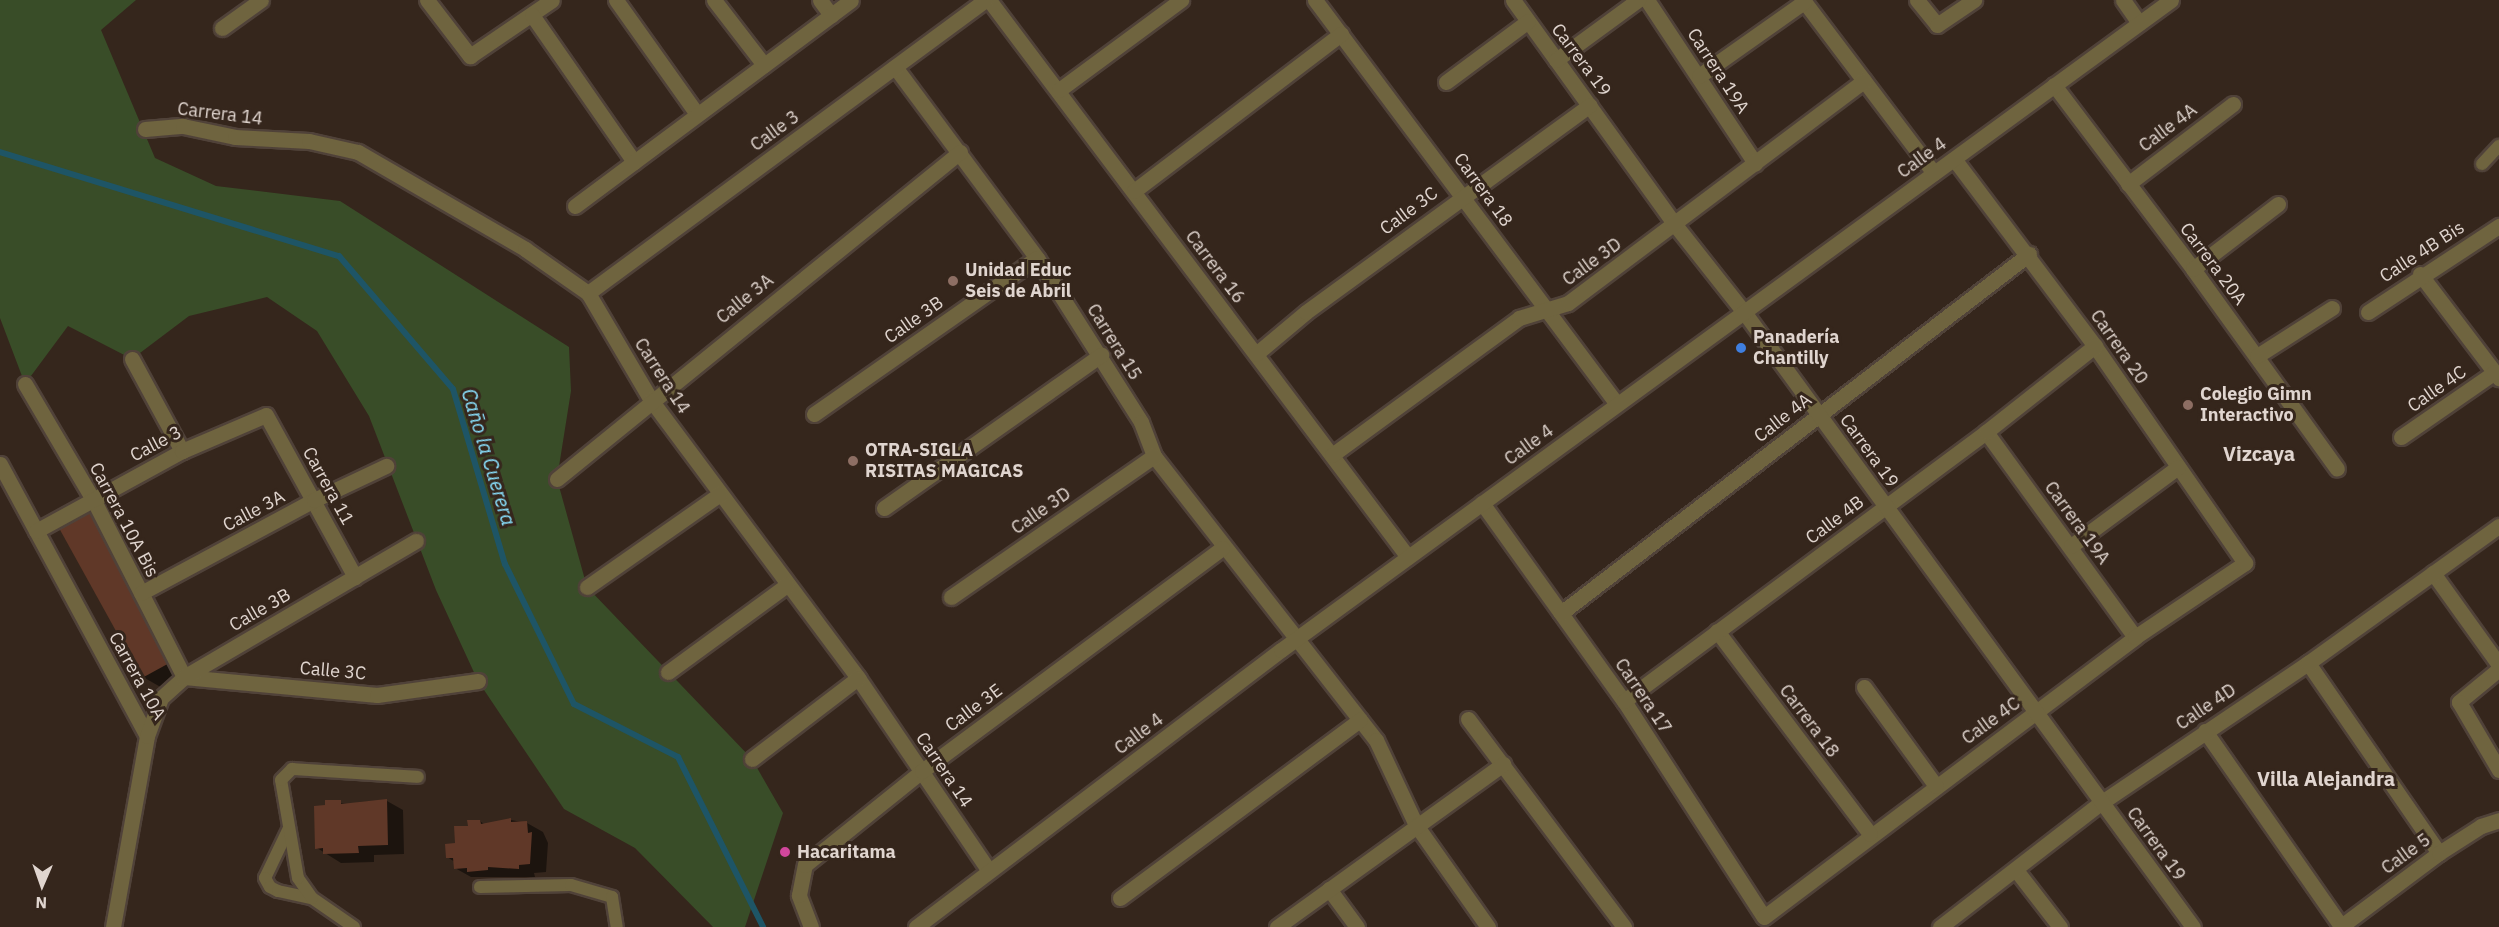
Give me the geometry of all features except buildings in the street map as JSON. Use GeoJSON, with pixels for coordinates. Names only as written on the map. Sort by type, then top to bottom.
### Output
{"type":"FeatureCollection","features":[{"type":"Feature","properties":{"kind":"street"},"geometry":{"type":"LineString","coordinates":[[222,27],[261,0]]}},
{"type":"Feature","properties":{"kind":"street"},"geometry":{"type":"LineString","coordinates":[[427,0],[470,56],[550,1]]}},
{"type":"Feature","properties":{"kind":"street"},"geometry":{"type":"LineString","coordinates":[[616,0],[697,114]]}},
{"type":"Feature","properties":{"kind":"street"},"geometry":{"type":"LineString","coordinates":[[714,0],[764,65]]}},
{"type":"Feature","properties":{"kind":"street"},"geometry":{"type":"LineString","coordinates":[[820,0],[831,15]]}},
{"type":"Feature","properties":{"kind":"street"},"geometry":{"type":"LineString","coordinates":[[575,206],[850,0]]}},
{"type":"Feature","properties":{"kind":"street","name":"Calle 3"},"geometry":{"type":"LineString","coordinates":[[588,293],[987,0]]}},
{"type":"Feature","properties":{"kind":"street","name":"Carrera 16"},"geometry":{"type":"LineString","coordinates":[[987,0],[1059,90],[1408,557]]}},
{"type":"Feature","properties":{"kind":"street"},"geometry":{"type":"LineString","coordinates":[[1059,90],[1181,0]]}},
{"type":"Feature","properties":{"kind":"street","name":"Carrera 18"},"geometry":{"type":"LineString","coordinates":[[1315,0],[1463,195],[1544,310],[1617,404]]}},
{"type":"Feature","properties":{"kind":"street","name":"Carrera 19"},"geometry":{"type":"LineString","coordinates":[[1513,0],[1676,226],[1743,312],[2193,927]]}},
{"type":"Feature","properties":{"kind":"street"},"geometry":{"type":"LineString","coordinates":[[1556,60],[1638,0]]}},
{"type":"Feature","properties":{"kind":"street","name":"Carrera 19A"},"geometry":{"type":"LineString","coordinates":[[1647,0],[1755,163]]}},
{"type":"Feature","properties":{"kind":"street"},"geometry":{"type":"LineString","coordinates":[[1917,0],[1937,25],[1974,0]]}},
{"type":"Feature","properties":{"kind":"street"},"geometry":{"type":"LineString","coordinates":[[2123,0],[2139,23]]}},
{"type":"Feature","properties":{"kind":"street","name":"Calle 4"},"geometry":{"type":"LineString","coordinates":[[916,927],[1408,557],[2171,0]]}},
{"type":"Feature","properties":{"kind":"street"},"geometry":{"type":"LineString","coordinates":[[1699,76],[1803,1],[1934,173]]}},
{"type":"Feature","properties":{"kind":"street"},"geometry":{"type":"LineString","coordinates":[[532,15],[634,162]]}},
{"type":"Feature","properties":{"kind":"street"},"geometry":{"type":"LineString","coordinates":[[1446,82],[1528,21]]}},
{"type":"Feature","properties":{"kind":"street"},"geometry":{"type":"LineString","coordinates":[[1134,191],[1341,34]]}},
{"type":"Feature","properties":{"kind":"street","name":"Carrera 15"},"geometry":{"type":"LineString","coordinates":[[895,67],[1037,258],[1101,355],[1141,422],[1154,456],[1222,548],[1360,720],[1395,775],[1402,802],[1416,825],[1488,927]]}},
{"type":"Feature","properties":{"kind":"street","name":"Calle 3D"},"geometry":{"type":"LineString","coordinates":[[1332,455],[1519,318],[1568,303],[1676,226],[1864,81]]}},
{"type":"Feature","properties":{"kind":"street","name":"Carrera 20A"},"geometry":{"type":"LineString","coordinates":[[2054,85],[2193,268],[2337,468]]}},
{"type":"Feature","properties":{"kind":"street","name":"Calle 4A"},"geometry":{"type":"LineString","coordinates":[[2128,184],[2233,104]]}},
{"type":"Feature","properties":{"kind":"street","name":"Calle 3C"},"geometry":{"type":"LineString","coordinates":[[1256,354],[1306,312],[1463,195],[1590,105]]}},
{"type":"Feature","properties":{"kind":"street","name":"Carrera 14"},"geometry":{"type":"LineString","coordinates":[[145,129],[183,126],[236,137],[309,141],[358,152],[525,249],[588,293],[651,400],[858,678],[989,871]]}},
{"type":"Feature","properties":{"kind":"street","name":"Calle 3A"},"geometry":{"type":"LineString","coordinates":[[557,479],[651,400],[960,152]]}},
{"type":"Feature","properties":{"kind":"street","name":"Carrera 20"},"geometry":{"type":"LineString","coordinates":[[1954,159],[2029,254],[2245,563]]}},
{"type":"Feature","properties":{"kind":"street"},"geometry":{"type":"LineString","coordinates":[[2193,268],[2278,204]]}},
{"type":"Feature","properties":{"kind":"street","name":"Calle 4B Bis"},"geometry":{"type":"LineString","coordinates":[[2368,312],[2420,274],[2499,225]]}},
{"type":"Feature","properties":{"kind":"street","name":"Calle 4A"},"geometry":{"type":"LineString","coordinates":[[1561,613],[2029,254]]}},
{"type":"Feature","properties":{"kind":"street","name":"Calle 3B"},"geometry":{"type":"LineString","coordinates":[[814,414],[1037,258]]}},
{"type":"Feature","properties":{"kind":"street"},"geometry":{"type":"LineString","coordinates":[[2420,274],[2497,375]]}},
{"type":"Feature","properties":{"kind":"street"},"geometry":{"type":"LineString","coordinates":[[2257,356],[2332,308]]}},
{"type":"Feature","properties":{"kind":"street","name":"Calle 4B"},"geometry":{"type":"LineString","coordinates":[[1624,701],[1986,432],[2095,346]]}},
{"type":"Feature","properties":{"kind":"street"},"geometry":{"type":"LineString","coordinates":[[884,508],[1101,355]]}},
{"type":"Feature","properties":{"kind":"street"},"geometry":{"type":"LineString","coordinates":[[132,359],[182,451]]}},
{"type":"Feature","properties":{"kind":"street","name":"Calle 4C"},"geometry":{"type":"LineString","coordinates":[[2401,437],[2497,375]]}},
{"type":"Feature","properties":{"kind":"street","name":"Carrera 10A Bis"},"geometry":{"type":"LineString","coordinates":[[25,384],[94,501],[184,677]]}},
{"type":"Feature","properties":{"kind":"street","name":"Calle 3"},"geometry":{"type":"LineString","coordinates":[[36,531],[182,451],[266,415]]}},
{"type":"Feature","properties":{"kind":"street","name":"Carrera 11"},"geometry":{"type":"LineString","coordinates":[[266,415],[355,577]]}},
{"type":"Feature","properties":{"kind":"street","name":"Carrera 19A"},"geometry":{"type":"LineString","coordinates":[[1986,432],[2135,637]]}},
{"type":"Feature","properties":{"kind":"street","name":"Calle 3D"},"geometry":{"type":"LineString","coordinates":[[951,597],[1154,456]]}},
{"type":"Feature","properties":{"kind":"street","name":"Carrera 10A"},"geometry":{"type":"LineString","coordinates":[[0,464],[147,736],[112,927]]}},
{"type":"Feature","properties":{"kind":"street","name":"Calle 3A"},"geometry":{"type":"LineString","coordinates":[[141,593],[314,500],[386,466]]}},
{"type":"Feature","properties":{"kind":"street"},"geometry":{"type":"LineString","coordinates":[[2071,546],[2178,467]]}},
{"type":"Feature","properties":{"kind":"street"},"geometry":{"type":"LineString","coordinates":[[587,587],[720,494]]}},
{"type":"Feature","properties":{"kind":"street","name":"Carrera 17"},"geometry":{"type":"LineString","coordinates":[[1482,503],[1624,701],[1764,916]]}},
{"type":"Feature","properties":{"kind":"street","name":"Calle 4D"},"geometry":{"type":"LineString","coordinates":[[1940,927],[2102,802],[2308,663],[2499,526]]}},
{"type":"Feature","properties":{"kind":"street","name":"Calle 3B"},"geometry":{"type":"LineString","coordinates":[[147,736],[161,698],[184,677],[416,541]]}},
{"type":"Feature","properties":{"kind":"street","name":"Calle 3E"},"geometry":{"type":"LineString","coordinates":[[811,927],[799,895],[805,865],[922,771],[1222,548]]}},
{"type":"Feature","properties":{"kind":"street","name":"Calle 4C"},"geometry":{"type":"LineString","coordinates":[[1764,916],[1870,834],[2135,637],[2245,563]]}},
{"type":"Feature","properties":{"kind":"street"},"geometry":{"type":"LineString","coordinates":[[2433,573],[2499,667],[2459,702],[2499,770]]}},
{"type":"Feature","properties":{"kind":"street"},"geometry":{"type":"LineString","coordinates":[[668,672],[787,585]]}},
{"type":"Feature","properties":{"kind":"street","name":"Carrera 18"},"geometry":{"type":"LineString","coordinates":[[1717,631],[1870,834]]}},
{"type":"Feature","properties":{"kind":"street"},"geometry":{"type":"LineString","coordinates":[[2308,663],[2439,853]]}},
{"type":"Feature","properties":{"kind":"street","name":"Calle 3C"},"geometry":{"type":"LineString","coordinates":[[184,677],[377,695],[478,681]]}},
{"type":"Feature","properties":{"kind":"street"},"geometry":{"type":"LineString","coordinates":[[752,759],[858,678]]}},
{"type":"Feature","properties":{"kind":"street"},"geometry":{"type":"LineString","coordinates":[[1864,687],[1936,786]]}},
{"type":"Feature","properties":{"kind":"street"},"geometry":{"type":"LineString","coordinates":[[1468,719],[1624,927]]}},
{"type":"Feature","properties":{"kind":"street"},"geometry":{"type":"LineString","coordinates":[[1120,898],[1360,720]]}},
{"type":"Feature","properties":{"kind":"street"},"geometry":{"type":"LineString","coordinates":[[2205,731],[2341,927]]}},
{"type":"Feature","properties":{"kind":"street"},"geometry":{"type":"LineString","coordinates":[[1277,927],[1503,764]]}},
{"type":"Feature","properties":{"kind":"street","name":"Calle 5"},"geometry":{"type":"LineString","coordinates":[[2341,927],[2439,853],[2481,826],[2499,820]]}},
{"type":"Feature","properties":{"kind":"street"},"geometry":{"type":"LineString","coordinates":[[2016,870],[2060,927]]}},
{"type":"Feature","properties":{"kind":"street"},"geometry":{"type":"LineString","coordinates":[[1329,890],[1357,927]]}},
{"type":"Feature","properties":{"kind":"lane"},"geometry":{"type":"LineString","coordinates":[[2482,164],[2499,146]]}},
{"type":"Feature","properties":{"kind":"lane"},"geometry":{"type":"LineString","coordinates":[[354,927],[312,898],[298,878],[280,780],[291,769],[418,777]]}},
{"type":"Feature","properties":{"kind":"lane"},"geometry":{"type":"LineString","coordinates":[[289,828],[265,878],[270,887],[278,891],[312,898]]}},
{"type":"Feature","properties":{"kind":"lane"},"geometry":{"type":"LineString","coordinates":[[480,887],[571,885],[612,897],[617,927]]}},
{"type":"Feature","properties":{"kind":"green space"},"geometry":{"type":"Polygon","coordinates":[[[0,0],[136,0],[101,30],[155,158],[216,186],[340,201],[569,347],[571,391],[557,479],[587,587],[752,759],[783,813],[745,927],[713,927],[635,848],[564,809],[478,681],[436,590],[369,416],[317,331],[267,297],[189,316],[132,359],[68,326],[25,384],[0,318],[0,0]]]}},
{"type":"Feature","properties":{"kind":"waterway","name":"Caño la Cuerera"},"geometry":{"type":"LineString","coordinates":[[0,152],[339,256],[453,389],[505,564],[574,704],[678,757],[763,927]]}},
{"type":"Feature","properties":{"kind":"place","name":"Unidad Educ Seis de Abril"},"geometry":{"type":"Point","coordinates":[953,281]}},
{"type":"Feature","properties":{"kind":"place","name":"Panadería Chantilly"},"geometry":{"type":"Point","coordinates":[1741,348]}},
{"type":"Feature","properties":{"kind":"place","name":"Colegio Gimn Interactivo"},"geometry":{"type":"Point","coordinates":[2188,405]}},
{"type":"Feature","properties":{"kind":"place","name":"OTRA-SIGLA RISITAS MAGICAS"},"geometry":{"type":"Point","coordinates":[853,461]}},
{"type":"Feature","properties":{"kind":"place","name":"Hacaritama"},"geometry":{"type":"Point","coordinates":[785,852]}},
{"type":"Feature","properties":{"kind":"district","name":"Vizcaya"},"geometry":{"type":"Point","coordinates":[2259,453]}},
{"type":"Feature","properties":{"kind":"district","name":"Villa Alejandra"},"geometry":{"type":"Point","coordinates":[2326,778]}}]}
